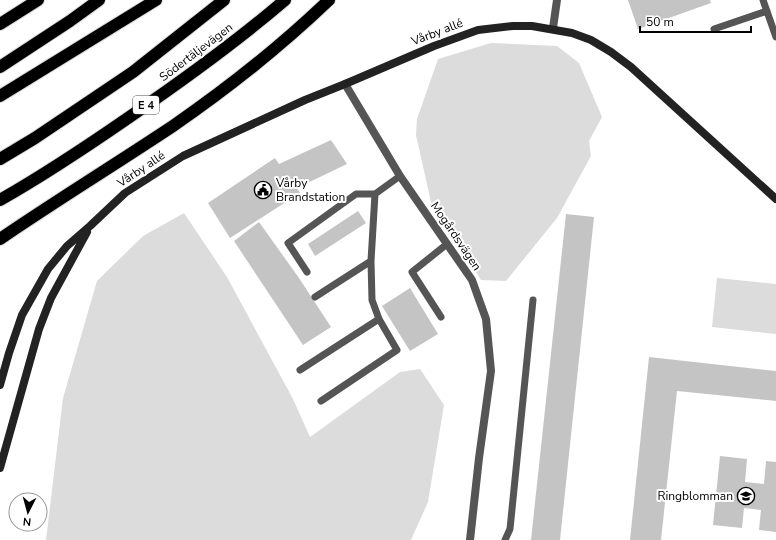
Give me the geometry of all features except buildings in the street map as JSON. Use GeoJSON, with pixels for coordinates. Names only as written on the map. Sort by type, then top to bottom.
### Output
{"type":"FeatureCollection","features":[{"type":"Feature","properties":{"kind":"highway"},"geometry":{"type":"LineString","coordinates":[[0,24],[38,0]]}},
{"type":"Feature","properties":{"kind":"highway"},"geometry":{"type":"LineString","coordinates":[[0,68],[70,22],[99,0]]}},
{"type":"Feature","properties":{"kind":"highway"},"geometry":{"type":"LineString","coordinates":[[0,96],[87,44],[156,0]]}},
{"type":"Feature","properties":{"kind":"highway"},"geometry":{"type":"LineString","coordinates":[[0,159],[35,138],[133,72],[224,0]]}},
{"type":"Feature","properties":{"kind":"highway","name":"Södertäljevägen"},"geometry":{"type":"LineString","coordinates":[[0,200],[81,150],[204,65],[285,0]]}},
{"type":"Feature","properties":{"kind":"highway"},"geometry":{"type":"LineString","coordinates":[[0,239],[173,125],[225,88],[272,51],[329,0]]}},
{"type":"Feature","properties":{"kind":"street"},"geometry":{"type":"LineString","coordinates":[[553,28],[557,0]]}},
{"type":"Feature","properties":{"kind":"street","name":"Vårby allé"},"geometry":{"type":"LineString","coordinates":[[0,385],[20,321],[48,269],[67,246],[125,193],[183,156],[305,100],[434,46],[478,30],[513,26],[532,26],[553,28],[591,40],[611,52],[631,67],[776,199]]}},
{"type":"Feature","properties":{"kind":"street","name":"Mogårdsvägen"},"geometry":{"type":"LineString","coordinates":[[345,84],[400,176],[472,280],[486,319],[491,371],[470,540]]}},
{"type":"Feature","properties":{"kind":"street","name":"Vårby allé"},"geometry":{"type":"LineString","coordinates":[[0,468],[41,323],[51,298],[90,226]]}},
{"type":"Feature","properties":{"kind":"lane"},"geometry":{"type":"LineString","coordinates":[[763,0],[776,37]]}},
{"type":"Feature","properties":{"kind":"lane"},"geometry":{"type":"LineString","coordinates":[[714,29],[767,11]]}},
{"type":"Feature","properties":{"kind":"lane"},"geometry":{"type":"LineString","coordinates":[[307,272],[288,243],[356,194],[375,194],[400,176]]}},
{"type":"Feature","properties":{"kind":"lane"},"geometry":{"type":"LineString","coordinates":[[320,401],[397,350],[379,319],[372,300],[371,261],[375,194]]}},
{"type":"Feature","properties":{"kind":"lane"},"geometry":{"type":"LineString","coordinates":[[441,316],[412,272],[447,244]]}},
{"type":"Feature","properties":{"kind":"lane"},"geometry":{"type":"LineString","coordinates":[[315,297],[371,261]]}},
{"type":"Feature","properties":{"kind":"lane"},"geometry":{"type":"LineString","coordinates":[[505,540],[510,529],[533,300]]}},
{"type":"Feature","properties":{"kind":"lane"},"geometry":{"type":"LineString","coordinates":[[300,370],[379,319]]}},
{"type":"Feature","properties":{"kind":"shaded area"},"geometry":{"type":"Polygon","coordinates":[[[491,43],[557,46],[579,63],[602,117],[589,141],[591,156],[557,218],[506,281],[481,280],[431,202],[416,135],[417,119],[438,59],[491,43]]]}},
{"type":"Feature","properties":{"kind":"shaded area"},"geometry":{"type":"Polygon","coordinates":[[[184,213],[227,277],[293,399],[310,437],[400,372],[420,369],[444,405],[428,502],[411,540],[46,540],[63,398],[97,281],[143,236],[184,213]]]}},
{"type":"Feature","properties":{"kind":"shaded area"},"geometry":{"type":"Polygon","coordinates":[[[717,278],[776,284],[776,334],[712,327],[717,278]]]}},
{"type":"Feature","properties":{"kind":"place","name":"Vårby Brandstation"},"geometry":{"type":"Point","coordinates":[263,190]}},
{"type":"Feature","properties":{"kind":"place","name":"Ringblomman"},"geometry":{"type":"Point","coordinates":[746,496]}}]}
